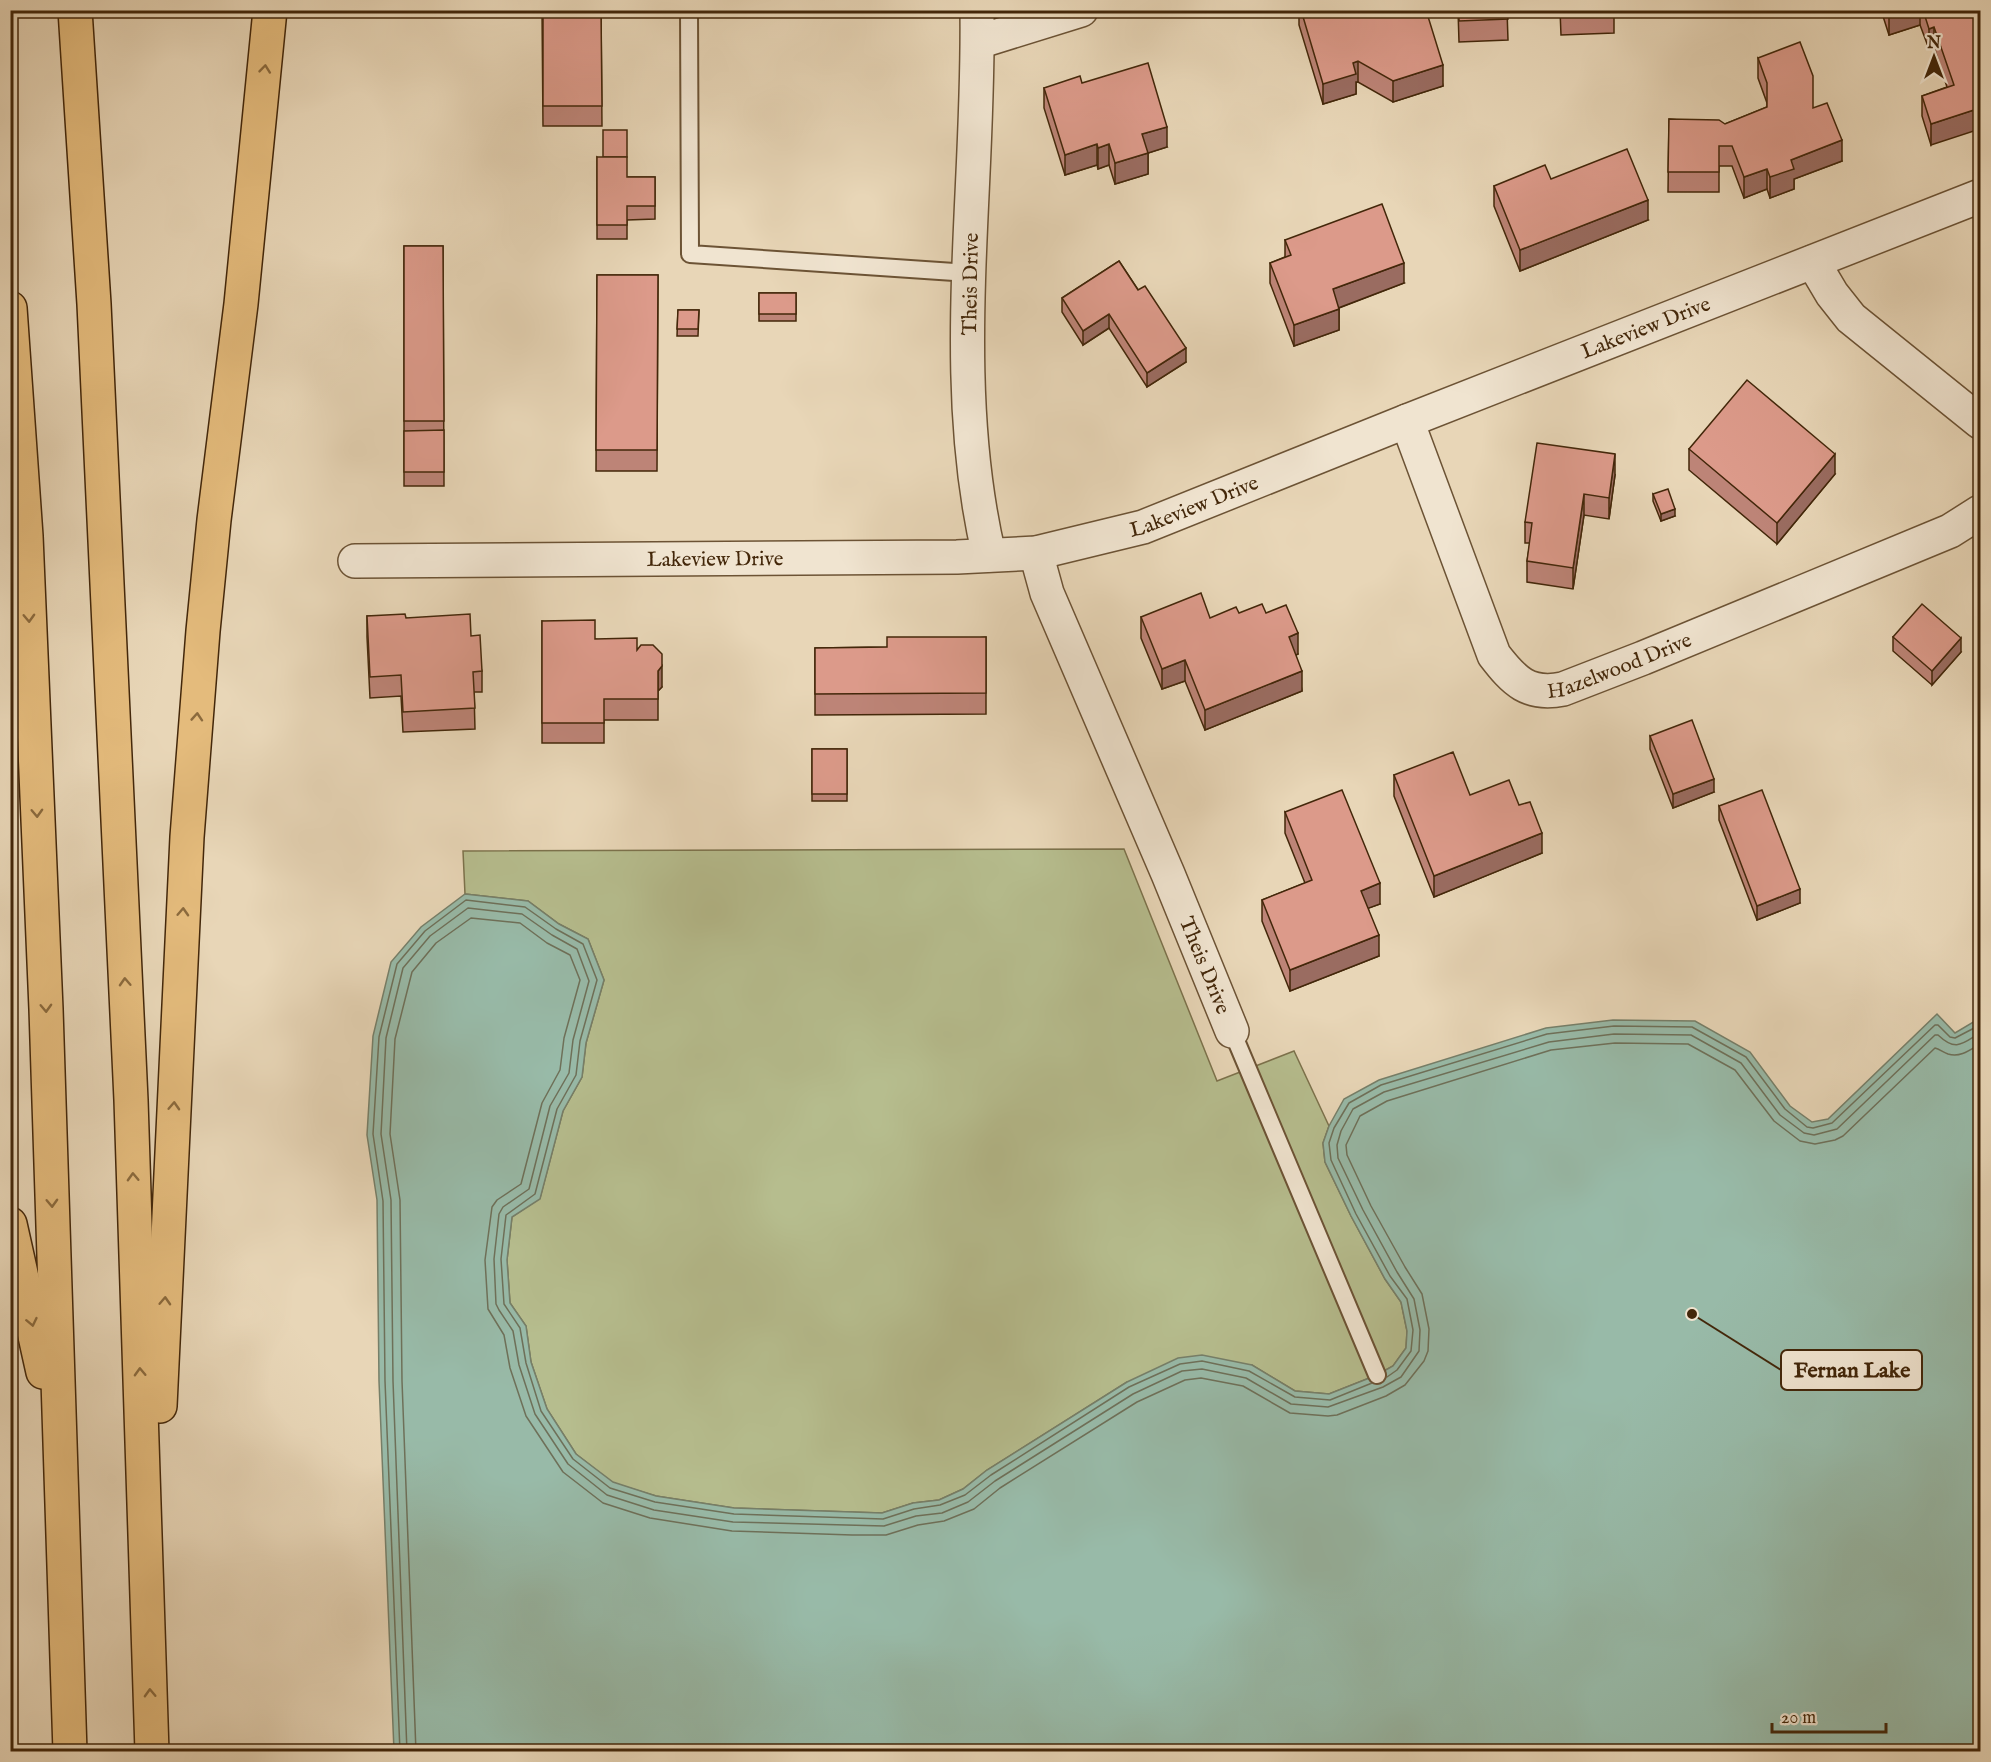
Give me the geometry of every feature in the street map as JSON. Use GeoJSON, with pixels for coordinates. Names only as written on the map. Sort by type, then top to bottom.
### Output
{"type":"FeatureCollection","features":[{"type":"Feature","properties":{"kind":"highway"},"geometry":{"type":"LineString","coordinates":[[75,10],[94,316],[130,1077],[152,1752]]}},
{"type":"Feature","properties":{"kind":"highway"},"geometry":{"type":"LineString","coordinates":[[149,1653],[187,837],[202,631],[241,304],[270,10]]}},
{"type":"Feature","properties":{"kind":"highway"},"geometry":{"type":"LineString","coordinates":[[10,308],[26,548],[46,1021],[70,1752]]}},
{"type":"Feature","properties":{"kind":"highway"},"geometry":{"type":"LineString","coordinates":[[10,1224],[60,1453]]}},
{"type":"Feature","properties":{"kind":"street"},"geometry":{"type":"LineString","coordinates":[[978,26],[1081,10]]}},
{"type":"Feature","properties":{"kind":"street","name":"Theis Drive"},"geometry":{"type":"LineString","coordinates":[[978,26],[969,273],[969,407],[979,512],[989,555]]}},
{"type":"Feature","properties":{"kind":"street","name":"Lakeview Drive"},"geometry":{"type":"LineString","coordinates":[[355,561],[957,557],[1036,553],[1143,527],[1980,196]]}},
{"type":"Feature","properties":{"kind":"street"},"geometry":{"type":"LineString","coordinates":[[1813,262],[1832,294],[1851,318],[1980,422]]}},
{"type":"Feature","properties":{"kind":"street","name":"Hazelwood Drive"},"geometry":{"type":"LineString","coordinates":[[1407,421],[1494,655],[1509,675],[1530,689],[1551,691],[1563,689],[1643,658],[1950,531],[1980,512]]}},
{"type":"Feature","properties":{"kind":"street","name":"Theis Drive"},"geometry":{"type":"LineString","coordinates":[[1036,553],[1047,593],[1168,874],[1232,1031]]}},
{"type":"Feature","properties":{"kind":"lane"},"geometry":{"type":"LineString","coordinates":[[689,10],[690,254],[969,273]]}},
{"type":"Feature","properties":{"kind":"lane","name":"Theis Drive"},"geometry":{"type":"LineString","coordinates":[[1232,1031],[1377,1375]]}},
{"type":"Feature","properties":{"kind":"shaded area"},"geometry":{"type":"Polygon","coordinates":[[[1124,849],[1217,1081],[1294,1051],[1329,1126],[1323,1143],[1325,1162],[1385,1279],[1401,1302],[1407,1331],[1406,1348],[1393,1366],[1377,1375],[1329,1394],[1295,1391],[1252,1365],[1127,1382],[987,1470],[963,1489],[939,1500],[913,1503],[882,1513],[734,1508],[656,1496],[613,1483],[576,1454],[547,1409],[531,1362],[526,1326],[510,1303],[507,1260],[512,1217],[540,1198],[563,1111],[582,1077],[586,1043],[604,980],[588,939],[559,924],[528,901],[465,894],[463,851],[1124,849]]]}},
{"type":"Feature","properties":{"kind":"water"},"geometry":{"type":"Polygon","coordinates":[[[465,894],[528,901],[559,924],[588,939],[604,980],[586,1043],[582,1077],[563,1111],[540,1199],[512,1217],[507,1260],[510,1303],[526,1326],[531,1362],[547,1409],[576,1454],[613,1482],[656,1496],[734,1508],[882,1513],[913,1503],[939,1500],[963,1489],[987,1470],[1127,1382],[1178,1358],[1202,1355],[1252,1365],[1295,1391],[1329,1394],[1377,1375],[1393,1366],[1406,1348],[1407,1331],[1401,1302],[1385,1279],[1351,1216],[1325,1162],[1323,1143],[1329,1126],[1344,1099],[1379,1080],[1546,1028],[1613,1020],[1695,1021],[1750,1052],[1790,1106],[1812,1122],[1828,1119],[1937,1014],[1955,1033],[1980,1018],[1980,1751],[394,1751],[379,1381],[377,1200],[367,1135],[373,1036],[391,962],[421,927],[465,894]]]}},
{"type":"Feature","properties":{"kind":"building"},"geometry":{"type":"Polygon","coordinates":[[[543,10],[601,10],[602,106],[543,106],[543,10]]]}},
{"type":"Feature","properties":{"kind":"building"},"geometry":{"type":"Polygon","coordinates":[[[1301,10],[1426,10],[1443,65],[1393,81],[1358,61],[1353,63],[1356,74],[1323,84],[1301,10]]]}},
{"type":"Feature","properties":{"kind":"building"},"geometry":{"type":"Polygon","coordinates":[[[1459,10],[1507,10],[1508,19],[1459,21],[1459,10]]]}},
{"type":"Feature","properties":{"kind":"building"},"geometry":{"type":"Polygon","coordinates":[[[1561,10],[1614,10],[1614,12],[1561,14],[1561,10]]]}},
{"type":"Feature","properties":{"kind":"building"},"geometry":{"type":"Polygon","coordinates":[[[1887,10],[1900,10],[1889,14],[1887,10]]]}},
{"type":"Feature","properties":{"kind":"building"},"geometry":{"type":"Polygon","coordinates":[[[1923,10],[1973,10],[1980,33],[1980,108],[1931,124],[1922,96],[1954,85],[1934,27],[1929,29],[1923,10]]]}},
{"type":"Feature","properties":{"kind":"building"},"geometry":{"type":"Polygon","coordinates":[[[1800,42],[1813,76],[1813,108],[1827,103],[1842,140],[1791,160],[1794,169],[1770,177],[1767,169],[1744,177],[1732,146],[1719,146],[1719,172],[1668,172],[1669,119],[1719,120],[1725,124],[1767,107],[1767,83],[1758,58],[1800,42]]]}},
{"type":"Feature","properties":{"kind":"building"},"geometry":{"type":"Polygon","coordinates":[[[1148,63],[1167,127],[1142,134],[1148,153],[1115,163],[1109,144],[1098,148],[1097,144],[1065,155],[1044,88],[1080,76],[1082,83],[1148,63]]]}},
{"type":"Feature","properties":{"kind":"building"},"geometry":{"type":"Polygon","coordinates":[[[603,130],[627,130],[627,157],[603,157],[603,130]]]}},
{"type":"Feature","properties":{"kind":"building"},"geometry":{"type":"Polygon","coordinates":[[[1627,149],[1648,200],[1520,250],[1494,186],[1545,165],[1551,179],[1627,149]]]}},
{"type":"Feature","properties":{"kind":"building"},"geometry":{"type":"Polygon","coordinates":[[[597,157],[627,157],[627,177],[655,177],[655,206],[627,206],[627,225],[597,225],[597,157]]]}},
{"type":"Feature","properties":{"kind":"building"},"geometry":{"type":"Polygon","coordinates":[[[1382,204],[1404,263],[1333,289],[1339,309],[1294,325],[1270,263],[1291,255],[1285,240],[1382,204]]]}},
{"type":"Feature","properties":{"kind":"building"},"geometry":{"type":"Polygon","coordinates":[[[404,246],[443,246],[444,421],[404,421],[404,246]]]}},
{"type":"Feature","properties":{"kind":"building"},"geometry":{"type":"Polygon","coordinates":[[[1119,261],[1138,290],[1145,286],[1186,348],[1147,373],[1109,314],[1083,331],[1062,298],[1119,261]]]}},
{"type":"Feature","properties":{"kind":"building"},"geometry":{"type":"Polygon","coordinates":[[[597,275],[658,275],[657,450],[596,450],[597,275]]]}},
{"type":"Feature","properties":{"kind":"building"},"geometry":{"type":"Polygon","coordinates":[[[759,293],[796,293],[796,314],[759,314],[759,293]]]}},
{"type":"Feature","properties":{"kind":"building"},"geometry":{"type":"Polygon","coordinates":[[[678,310],[699,310],[698,329],[677,329],[678,310]]]}},
{"type":"Feature","properties":{"kind":"building"},"geometry":{"type":"Polygon","coordinates":[[[1747,380],[1835,454],[1777,523],[1689,449],[1747,380]]]}},
{"type":"Feature","properties":{"kind":"building"},"geometry":{"type":"Polygon","coordinates":[[[444,430],[444,472],[404,472],[404,431],[444,430]]]}},
{"type":"Feature","properties":{"kind":"building"},"geometry":{"type":"Polygon","coordinates":[[[1537,443],[1615,454],[1609,498],[1584,494],[1573,568],[1527,561],[1532,523],[1525,522],[1537,443]]]}},
{"type":"Feature","properties":{"kind":"building"},"geometry":{"type":"Polygon","coordinates":[[[1668,489],[1675,509],[1661,514],[1653,494],[1668,489]]]}},
{"type":"Feature","properties":{"kind":"building"},"geometry":{"type":"Polygon","coordinates":[[[1201,593],[1210,618],[1236,607],[1239,613],[1262,604],[1266,613],[1286,605],[1298,633],[1289,637],[1302,671],[1205,710],[1185,660],[1162,669],[1141,617],[1201,593]]]}},
{"type":"Feature","properties":{"kind":"building"},"geometry":{"type":"Polygon","coordinates":[[[1922,604],[1961,638],[1932,671],[1893,637],[1922,604]]]}},
{"type":"Feature","properties":{"kind":"building"},"geometry":{"type":"Polygon","coordinates":[[[405,614],[406,618],[470,614],[471,636],[480,635],[482,671],[473,672],[475,708],[403,712],[401,675],[370,677],[367,616],[405,614]]]}},
{"type":"Feature","properties":{"kind":"building"},"geometry":{"type":"Polygon","coordinates":[[[595,620],[595,639],[637,638],[637,650],[641,645],[653,645],[662,654],[662,666],[658,671],[658,699],[604,699],[604,723],[542,723],[542,621],[595,620]]]}},
{"type":"Feature","properties":{"kind":"building"},"geometry":{"type":"Polygon","coordinates":[[[887,637],[986,637],[986,693],[815,694],[815,648],[887,647],[887,637]]]}},
{"type":"Feature","properties":{"kind":"building"},"geometry":{"type":"Polygon","coordinates":[[[1692,720],[1714,779],[1673,794],[1650,736],[1692,720]]]}},
{"type":"Feature","properties":{"kind":"building"},"geometry":{"type":"Polygon","coordinates":[[[812,749],[847,749],[847,794],[812,794],[812,749]]]}},
{"type":"Feature","properties":{"kind":"building"},"geometry":{"type":"Polygon","coordinates":[[[1453,752],[1470,795],[1509,780],[1519,805],[1530,802],[1542,833],[1434,876],[1394,775],[1453,752]]]}},
{"type":"Feature","properties":{"kind":"building"},"geometry":{"type":"Polygon","coordinates":[[[1342,790],[1380,883],[1361,891],[1379,935],[1290,970],[1262,900],[1312,880],[1285,812],[1342,790]]]}},
{"type":"Feature","properties":{"kind":"building"},"geometry":{"type":"Polygon","coordinates":[[[1762,790],[1800,889],[1757,906],[1719,806],[1762,790]]]}},
{"type":"Feature","properties":{"kind":"place","name":"Fernan Lake"},"geometry":{"type":"Point","coordinates":[1692,1314]}}]}
